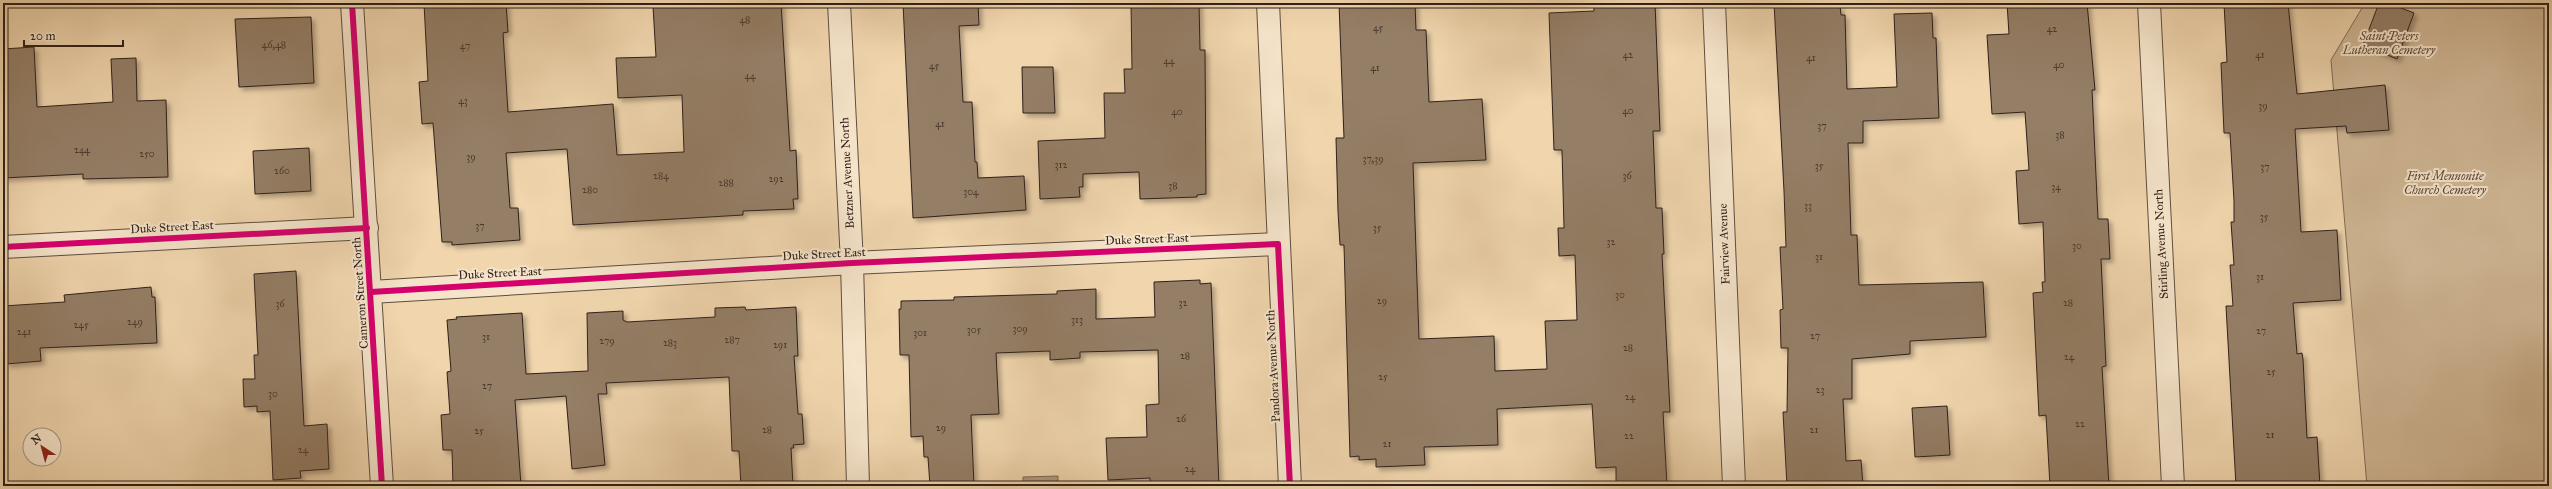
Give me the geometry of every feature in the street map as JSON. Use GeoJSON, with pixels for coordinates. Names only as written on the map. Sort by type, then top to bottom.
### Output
{"type":"FeatureCollection","features":[{"type":"Feature","properties":{"kind":"street","name":"Cameron Street North"},"geometry":{"type":"LineString","coordinates":[[352,3],[382,486]]}},
{"type":"Feature","properties":{"kind":"street","name":"Betzner Avenue North"},"geometry":{"type":"LineString","coordinates":[[839,3],[852,263],[858,486]]}},
{"type":"Feature","properties":{"kind":"street","name":"Pandora Avenue North"},"geometry":{"type":"LineString","coordinates":[[1268,3],[1290,486]]}},
{"type":"Feature","properties":{"kind":"street","name":"Fairview Avenue"},"geometry":{"type":"LineString","coordinates":[[1714,3],[1734,486]]}},
{"type":"Feature","properties":{"kind":"street","name":"Stirling Avenue North"},"geometry":{"type":"LineString","coordinates":[[2149,3],[2173,486]]}},
{"type":"Feature","properties":{"kind":"street","name":"Duke Street East"},"geometry":{"type":"LineString","coordinates":[[3,247],[367,228]]}},
{"type":"Feature","properties":{"kind":"street","name":"Duke Street East"},"geometry":{"type":"LineString","coordinates":[[371,292],[852,263],[1278,244]]}},
{"type":"Feature","properties":{"kind":"green space","name":"First Mennonite Church Cemetery"},"geometry":{"type":"Polygon","coordinates":[[[2365,3],[2549,3],[2549,486],[2367,486],[2331,60],[2365,3]]]}},
{"type":"Feature","properties":{"kind":"shaded area"},"geometry":{"type":"Polygon","coordinates":[[[1058,476],[1058,486],[1023,486],[1023,477],[1058,476]]]}},
{"type":"Feature","properties":{"kind":"building"},"geometry":{"type":"Polygon","coordinates":[[[424,3],[506,3],[508,32],[503,33],[508,112],[613,104],[617,155],[684,152],[682,95],[618,98],[616,58],[656,57],[653,6],[781,3],[790,151],[796,150],[798,199],[793,199],[794,209],[743,211],[743,215],[573,225],[567,149],[506,153],[510,208],[518,208],[520,240],[452,245],[452,242],[442,242],[433,123],[422,124],[419,82],[428,81],[424,3]]]}},
{"type":"Feature","properties":{"kind":"building"},"geometry":{"type":"Polygon","coordinates":[[[903,3],[978,3],[979,25],[959,26],[963,102],[972,102],[975,162],[977,162],[978,178],[1024,176],[1026,210],[913,218],[903,3]]]}},
{"type":"Feature","properties":{"kind":"building"},"geometry":{"type":"Polygon","coordinates":[[[1131,3],[1199,3],[1200,50],[1205,50],[1206,194],[1197,195],[1197,197],[1140,199],[1139,172],[1083,174],[1083,187],[1079,187],[1080,197],[1040,199],[1038,141],[1105,138],[1104,93],[1125,93],[1124,69],[1132,69],[1131,3]]]}},
{"type":"Feature","properties":{"kind":"building"},"geometry":{"type":"Polygon","coordinates":[[[1339,3],[1415,3],[1416,30],[1426,30],[1429,102],[1482,99],[1486,160],[1413,163],[1419,339],[1494,336],[1495,371],[1547,369],[1545,321],[1577,320],[1575,255],[1559,256],[1558,228],[1564,228],[1562,150],[1554,150],[1549,13],[1594,11],[1594,3],[1655,3],[1660,131],[1653,131],[1656,208],[1662,208],[1664,254],[1662,254],[1670,412],[1663,412],[1667,486],[1616,486],[1616,467],[1596,468],[1592,404],[1497,409],[1498,445],[1424,447],[1425,465],[1376,467],[1376,459],[1359,460],[1359,456],[1350,457],[1344,245],[1340,245],[1336,138],[1344,138],[1339,3]]]}},
{"type":"Feature","properties":{"kind":"building"},"geometry":{"type":"Polygon","coordinates":[[[1774,3],[1829,3],[1829,6],[1840,6],[1841,15],[1845,15],[1847,89],[1897,87],[1894,14],[1932,13],[1933,38],[1936,38],[1939,118],[1863,121],[1863,143],[1848,143],[1851,235],[1857,235],[1859,285],[1983,282],[1986,337],[1910,341],[1910,354],[1852,359],[1852,399],[1843,399],[1846,461],[1861,460],[1863,486],[1787,486],[1783,412],[1787,412],[1788,348],[1781,348],[1780,310],[1783,309],[1780,247],[1786,247],[1774,3]]]}},
{"type":"Feature","properties":{"kind":"building"},"geometry":{"type":"Polygon","coordinates":[[[2007,3],[2087,3],[2095,90],[2092,90],[2098,219],[2108,219],[2110,259],[2101,259],[2106,366],[2102,367],[2109,486],[2050,486],[2046,415],[2039,416],[2033,293],[2043,292],[2042,282],[2045,282],[2043,222],[2019,224],[2016,171],[2029,170],[2025,112],[1992,114],[1987,35],[2009,34],[2007,3]]]}},
{"type":"Feature","properties":{"kind":"building"},"geometry":{"type":"Polygon","coordinates":[[[2224,3],[2288,3],[2297,94],[2385,85],[2389,130],[2347,133],[2346,126],[2295,129],[2301,232],[2337,230],[2341,300],[2293,303],[2297,354],[2302,353],[2303,359],[2307,438],[2317,437],[2320,486],[2236,486],[2226,306],[2233,306],[2230,265],[2234,265],[2231,222],[2234,222],[2234,201],[2230,133],[2224,133],[2221,63],[2227,62],[2224,3]]]}},
{"type":"Feature","properties":{"kind":"building"},"geometry":{"type":"Polygon","coordinates":[[[2379,3],[2388,3],[2414,13],[2397,59],[2363,45],[2379,3]]]}},
{"type":"Feature","properties":{"kind":"building"},"geometry":{"type":"Polygon","coordinates":[[[311,17],[314,83],[239,87],[235,19],[311,17]]]}},
{"type":"Feature","properties":{"kind":"building"},"geometry":{"type":"Polygon","coordinates":[[[34,47],[37,107],[113,102],[111,59],[136,58],[137,101],[166,100],[168,177],[83,179],[83,174],[3,178],[3,49],[34,47]]]}},
{"type":"Feature","properties":{"kind":"building"},"geometry":{"type":"Polygon","coordinates":[[[1022,67],[1053,67],[1055,113],[1023,113],[1022,67]]]}},
{"type":"Feature","properties":{"kind":"building"},"geometry":{"type":"Polygon","coordinates":[[[309,148],[311,191],[255,194],[253,151],[309,148]]]}},
{"type":"Feature","properties":{"kind":"building"},"geometry":{"type":"Polygon","coordinates":[[[296,271],[304,426],[327,424],[329,469],[300,471],[301,478],[273,480],[270,411],[257,412],[257,406],[244,407],[243,379],[255,379],[254,355],[258,355],[254,274],[296,271]]]}},
{"type":"Feature","properties":{"kind":"building"},"geometry":{"type":"Polygon","coordinates":[[[1200,280],[1200,284],[1211,283],[1219,486],[1150,486],[1150,478],[1108,480],[1106,438],[1147,437],[1146,405],[1159,404],[1158,350],[1080,352],[1080,358],[1050,360],[1050,351],[996,353],[999,414],[971,415],[974,486],[930,486],[928,457],[924,457],[923,436],[911,437],[909,355],[900,355],[899,309],[901,309],[901,301],[954,300],[954,297],[1057,294],[1057,291],[1096,289],[1096,319],[1155,317],[1154,282],[1200,280]]]}},
{"type":"Feature","properties":{"kind":"building"},"geometry":{"type":"Polygon","coordinates":[[[151,287],[152,297],[155,297],[157,343],[40,348],[41,361],[6,364],[3,306],[65,302],[64,295],[151,287]]]}},
{"type":"Feature","properties":{"kind":"building"},"geometry":{"type":"Polygon","coordinates":[[[745,307],[746,310],[796,307],[798,356],[794,356],[798,414],[802,414],[804,444],[793,445],[794,448],[791,448],[793,486],[741,486],[739,451],[732,451],[729,377],[606,383],[607,394],[598,394],[605,465],[572,469],[566,396],[515,400],[521,486],[453,486],[452,450],[443,450],[441,415],[450,414],[447,372],[451,371],[447,320],[457,319],[456,317],[522,313],[526,374],[588,371],[587,313],[623,311],[623,320],[627,322],[715,317],[715,308],[745,307]]]}},
{"type":"Feature","properties":{"kind":"building"},"geometry":{"type":"Polygon","coordinates":[[[1947,406],[1950,455],[1915,457],[1912,408],[1947,406]]]}},
{"type":"Feature","properties":{"kind":"cycle path"},"geometry":{"type":"LineString","coordinates":[[352,3],[382,486]]}},
{"type":"Feature","properties":{"kind":"cycle path"},"geometry":{"type":"LineString","coordinates":[[3,247],[367,228]]}},
{"type":"Feature","properties":{"kind":"cycle path"},"geometry":{"type":"LineString","coordinates":[[371,292],[852,263],[1278,244],[1290,486]]}},
{"type":"Feature","properties":{"kind":"park label","name":"Saint Peters Lutheran Cemetery"},"geometry":{"type":"Point","coordinates":[2389,43]}}]}
